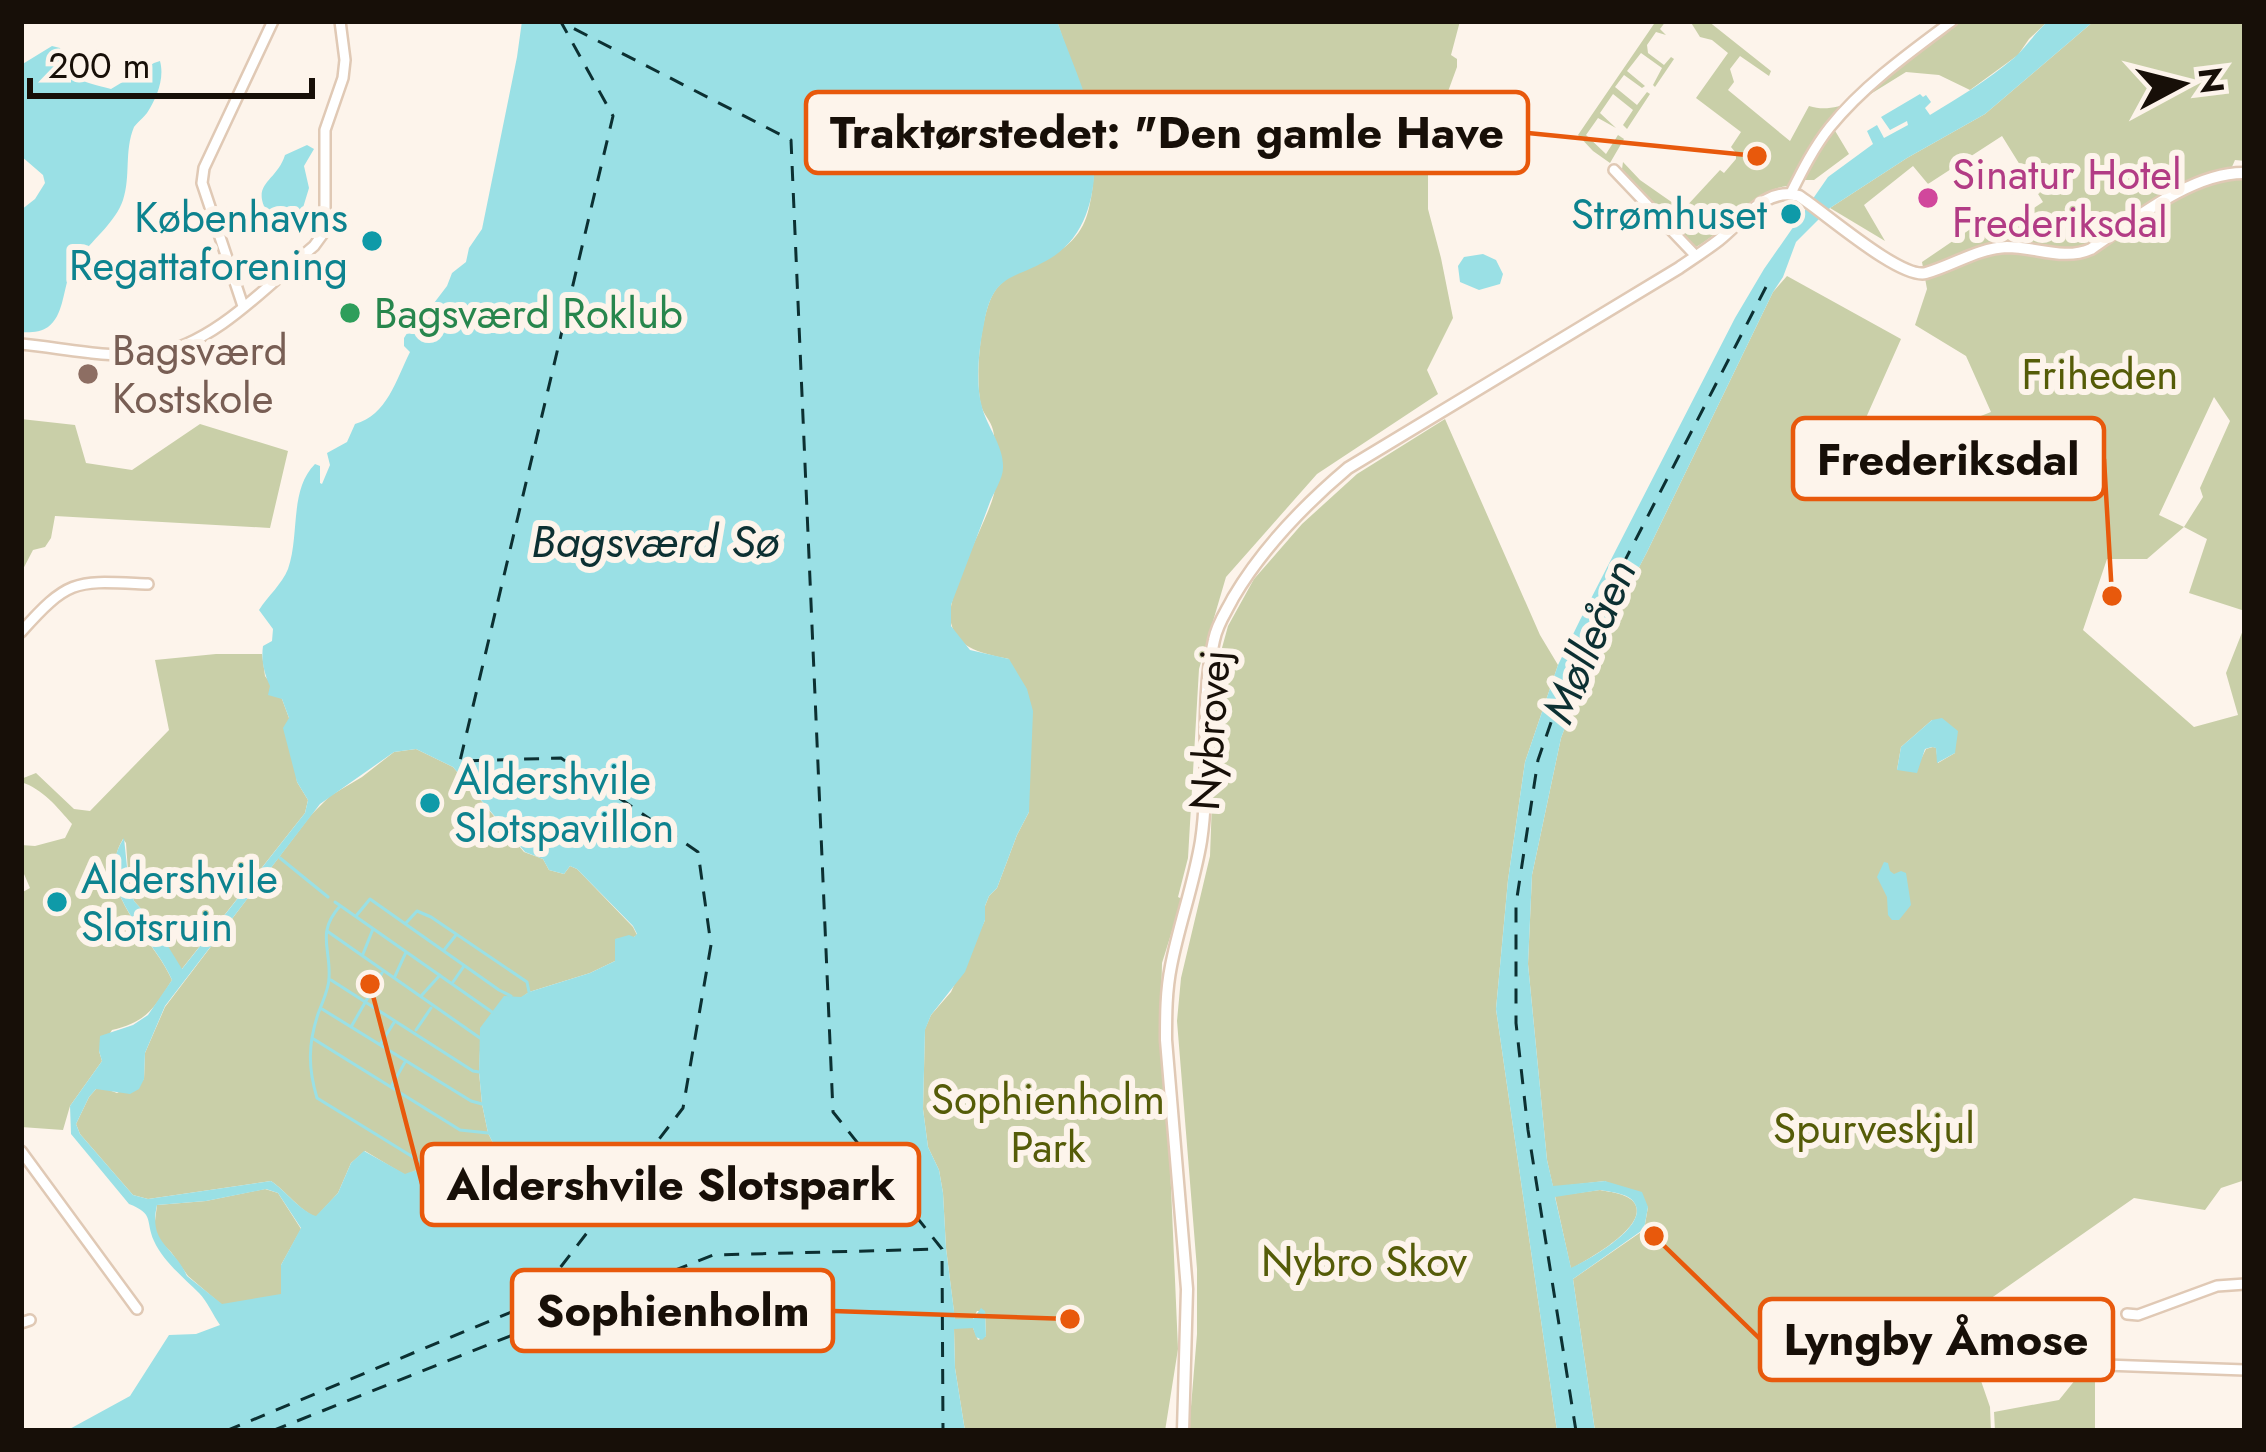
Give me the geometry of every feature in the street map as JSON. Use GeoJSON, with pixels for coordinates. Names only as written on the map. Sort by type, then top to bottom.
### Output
{"type":"FeatureCollection","features":[{"type":"Feature","properties":{"kind":"street"},"geometry":{"type":"LineString","coordinates":[[243,306],[205,197],[204,168],[273,21]]}},
{"type":"Feature","properties":{"kind":"street"},"geometry":{"type":"LineString","coordinates":[[21,344],[156,354],[197,339],[314,246],[325,221],[324,145],[344,78],[340,21]]}},
{"type":"Feature","properties":{"kind":"street"},"geometry":{"type":"LineString","coordinates":[[1952,21],[1909,52],[1830,128],[1791,193],[1905,271],[1919,274],[1994,248],[2077,255],[2191,185],[2245,172]]}},
{"type":"Feature","properties":{"kind":"street"},"geometry":{"type":"LineString","coordinates":[[1614,170],[1696,256]]}},
{"type":"Feature","properties":{"kind":"street","name":"Nybrovej"},"geometry":{"type":"LineString","coordinates":[[1183,1431],[1187,1289],[1166,1000],[1197,869],[1209,673],[1219,623],[1271,542],[1348,468],[1696,256],[1769,197],[1791,193]]}},
{"type":"Feature","properties":{"kind":"street"},"geometry":{"type":"LineString","coordinates":[[21,632],[64,589],[98,582],[148,584]]}},
{"type":"Feature","properties":{"kind":"street"},"geometry":{"type":"LineString","coordinates":[[21,1151],[137,1309]]}},
{"type":"Feature","properties":{"kind":"street"},"geometry":{"type":"LineString","coordinates":[[2127,1314],[2138,1315],[2217,1286],[2245,1284]]}},
{"type":"Feature","properties":{"kind":"street"},"geometry":{"type":"LineString","coordinates":[[2071,1320],[2091,1361],[2245,1370]]}},
{"type":"Feature","properties":{"kind":"green space","name":"Sophienholm Park"},"geometry":{"type":"Polygon","coordinates":[[[1057,21],[1460,21],[1451,55],[1457,67],[1428,146],[1428,209],[1453,318],[1427,370],[1438,394],[1317,474],[1226,577],[1199,669],[1188,858],[1178,897],[1182,899],[1162,963],[1160,1050],[1178,1349],[1165,1431],[965,1431],[954,1328],[973,1328],[978,1340],[986,1336],[985,1311],[977,1311],[973,1319],[955,1320],[943,1193],[928,1147],[923,1109],[925,1029],[951,992],[1029,812],[1009,659],[966,645],[954,632],[951,611],[995,488],[994,436],[981,405],[978,380],[988,307],[1001,283],[1071,242],[1089,208],[1094,159],[1091,135],[1057,21]]]}},
{"type":"Feature","properties":{"kind":"green space"},"geometry":{"type":"Polygon","coordinates":[[[1656,21],[1666,21],[1660,29],[1666,35],[1656,32],[1647,45],[1648,53],[1664,65],[1674,59],[1655,87],[1662,68],[1641,53],[1627,71],[1645,86],[1624,75],[1615,87],[1637,105],[1650,94],[1627,129],[1623,125],[1633,110],[1613,94],[1600,113],[1616,128],[1598,118],[1586,135],[1606,154],[1618,135],[1624,139],[1610,163],[1578,135],[1656,21]]]}},
{"type":"Feature","properties":{"kind":"green space"},"geometry":{"type":"Polygon","coordinates":[[[1690,21],[1708,21],[1771,71],[1769,76],[1740,56],[1730,69],[1734,82],[1728,90],[1790,141],[1809,106],[1853,102],[1825,128],[1787,186],[1761,195],[1696,247],[1622,169],[1623,162],[1683,210],[1736,159],[1731,147],[1741,132],[1696,98],[1728,53],[1700,37],[1690,21]]]}},
{"type":"Feature","properties":{"kind":"green space"},"geometry":{"type":"Polygon","coordinates":[[[1945,21],[2048,21],[2018,55],[1970,90],[1939,75],[1906,72],[1869,95],[1859,88],[1945,21]]]}},
{"type":"Feature","properties":{"kind":"green space","name":"Spurveskjul"},"geometry":{"type":"Polygon","coordinates":[[[2094,21],[2245,21],[2245,161],[2235,160],[2228,176],[2245,178],[2245,611],[2189,593],[2207,539],[2184,527],[2147,559],[2107,559],[2083,630],[2194,727],[2238,715],[2226,673],[2245,625],[2245,1180],[2221,1188],[2205,1210],[2134,1198],[1960,1320],[1990,1407],[1991,1431],[1595,1431],[1573,1279],[1644,1230],[1648,1207],[1605,1181],[1553,1187],[1547,1160],[1528,964],[1532,875],[1561,738],[1591,658],[1773,292],[1787,276],[1901,339],[1865,420],[1912,443],[1991,412],[1966,356],[1915,325],[1927,289],[1922,262],[1997,211],[2008,225],[2043,202],[2002,136],[1928,184],[1913,166],[1864,205],[1885,241],[1830,208],[1985,114],[2094,21]],[[2214,397],[2159,515],[2184,527],[2203,497],[2200,488],[2230,421],[2214,397]],[[1932,720],[1901,747],[1897,770],[1920,761],[1926,749],[1936,748],[1938,763],[1955,753],[1932,720]]]}},
{"type":"Feature","properties":{"kind":"green space"},"geometry":{"type":"Polygon","coordinates":[[[1834,129],[1849,154],[1814,180],[1803,180],[1829,131],[1834,129]]]}},
{"type":"Feature","properties":{"kind":"green space"},"geometry":{"type":"Polygon","coordinates":[[[21,419],[75,425],[86,463],[132,470],[200,424],[288,451],[270,528],[55,516],[51,538],[45,547],[33,550],[21,573],[21,419]]]}},
{"type":"Feature","properties":{"kind":"green space","name":"Nybro Skov"},"geometry":{"type":"Polygon","coordinates":[[[1445,419],[1540,635],[1558,665],[1525,762],[1496,1009],[1557,1431],[1189,1431],[1197,1269],[1177,1021],[1181,978],[1210,856],[1217,666],[1228,626],[1254,579],[1302,524],[1357,474],[1445,419]]]}},
{"type":"Feature","properties":{"kind":"green space"},"geometry":{"type":"Polygon","coordinates":[[[262,654],[265,676],[289,718],[297,782],[308,800],[305,813],[181,970],[153,922],[134,901],[123,839],[115,858],[120,895],[172,980],[148,1013],[112,1030],[99,1051],[102,1061],[70,1106],[63,1130],[21,1127],[21,893],[30,888],[21,867],[21,845],[65,838],[72,824],[21,779],[36,773],[74,809],[90,811],[169,730],[155,660],[262,654]]]}},
{"type":"Feature","properties":{"kind":"green space"},"geometry":{"type":"Polygon","coordinates":[[[416,749],[453,767],[524,852],[543,859],[549,870],[564,874],[570,866],[577,869],[637,935],[616,939],[615,961],[529,992],[481,1028],[482,1104],[496,1149],[493,1217],[486,1223],[479,1221],[424,1167],[405,1175],[365,1151],[351,1163],[338,1193],[316,1217],[271,1181],[148,1199],[133,1195],[80,1134],[76,1124],[89,1097],[96,1089],[117,1093],[144,1079],[145,1053],[165,1007],[311,815],[330,796],[394,752],[416,749]]]}},
{"type":"Feature","properties":{"kind":"green space"},"geometry":{"type":"Polygon","coordinates":[[[265,1189],[278,1193],[301,1229],[281,1265],[282,1295],[222,1305],[188,1276],[158,1240],[154,1229],[157,1205],[265,1189]]]}},
{"type":"Feature","properties":{"kind":"green space"},"geometry":{"type":"Polygon","coordinates":[[[1600,1190],[1629,1198],[1637,1213],[1614,1242],[1571,1269],[1555,1196],[1600,1190]]]}},
{"type":"Feature","properties":{"kind":"green space"},"geometry":{"type":"Polygon","coordinates":[[[2088,1364],[2095,1368],[2095,1431],[1995,1431],[1994,1412],[2059,1400],[2088,1364]]]}},
{"type":"Feature","properties":{"kind":"water","name":"Bagsværd Sø"},"geometry":{"type":"Polygon","coordinates":[[[522,21],[1057,21],[1083,90],[1095,158],[1094,182],[1081,225],[1069,244],[1051,258],[999,286],[988,307],[979,354],[980,398],[1001,452],[1003,472],[951,605],[951,626],[970,650],[1009,659],[1027,689],[1033,711],[1029,812],[985,906],[985,920],[965,972],[925,1030],[923,1109],[928,1147],[943,1193],[955,1319],[973,1319],[981,1308],[985,1311],[982,1340],[973,1328],[954,1329],[965,1431],[66,1431],[130,1396],[169,1335],[196,1334],[220,1325],[202,1296],[158,1248],[146,1215],[129,1204],[71,1134],[70,1106],[102,1061],[100,1036],[148,1015],[172,980],[128,912],[115,876],[116,857],[124,838],[134,901],[182,969],[305,813],[308,800],[297,782],[283,728],[289,718],[282,699],[268,695],[262,651],[272,641],[273,629],[259,610],[288,569],[298,500],[307,475],[315,464],[320,466],[322,484],[330,465],[327,453],[347,442],[355,424],[383,405],[410,352],[404,338],[447,286],[452,273],[466,262],[482,229],[522,21]],[[416,749],[394,752],[320,804],[165,1006],[145,1053],[139,1089],[130,1094],[96,1089],[89,1097],[76,1124],[80,1134],[133,1195],[148,1199],[271,1181],[316,1216],[338,1193],[351,1163],[364,1151],[405,1174],[435,1170],[453,1183],[454,1198],[479,1221],[486,1223],[493,1217],[496,1149],[482,1104],[480,1028],[504,996],[521,997],[590,973],[615,961],[615,939],[637,934],[577,869],[570,866],[564,874],[549,870],[543,859],[525,852],[453,767],[416,749]],[[266,1189],[157,1205],[159,1237],[187,1276],[222,1304],[281,1294],[281,1265],[301,1228],[278,1193],[266,1189]]]}},
{"type":"Feature","properties":{"kind":"water","name":"Mølleåen"},"geometry":{"type":"Polygon","coordinates":[[[2048,21],[2094,21],[1985,114],[1830,208],[1796,242],[1783,277],[1591,659],[1561,738],[1532,875],[1528,964],[1547,1160],[1553,1186],[1605,1181],[1642,1192],[1648,1207],[1644,1229],[1573,1279],[1595,1431],[1557,1431],[1496,1009],[1525,762],[1558,665],[1735,318],[1828,177],[1873,144],[1867,131],[1877,125],[1884,138],[1908,125],[1907,121],[1890,130],[1881,117],[1920,94],[1931,102],[1925,108],[1930,115],[2004,66],[2048,21]],[[1600,1190],[1555,1197],[1571,1268],[1614,1242],[1637,1213],[1635,1204],[1624,1195],[1600,1190]]]}},
{"type":"Feature","properties":{"kind":"water"},"geometry":{"type":"Polygon","coordinates":[[[52,46],[60,48],[78,78],[111,89],[160,61],[161,75],[154,101],[131,136],[125,191],[118,210],[74,266],[53,322],[42,330],[21,332],[21,210],[45,183],[43,175],[21,156],[21,65],[52,46]]]}},
{"type":"Feature","properties":{"kind":"water"},"geometry":{"type":"Polygon","coordinates":[[[307,145],[314,149],[304,166],[309,188],[302,211],[289,219],[272,220],[262,198],[265,184],[285,155],[307,145]]]}},
{"type":"Feature","properties":{"kind":"water"},"geometry":{"type":"Polygon","coordinates":[[[1483,254],[1496,260],[1503,274],[1500,284],[1479,290],[1460,282],[1458,266],[1464,257],[1483,254]]]}},
{"type":"Feature","properties":{"kind":"water"},"geometry":{"type":"Polygon","coordinates":[[[1942,718],[1958,731],[1955,753],[1937,763],[1936,748],[1925,749],[1917,773],[1897,770],[1901,747],[1932,720],[1942,718]]]}},
{"type":"Feature","properties":{"kind":"water"},"geometry":{"type":"Polygon","coordinates":[[[1884,862],[1894,874],[1906,873],[1911,905],[1899,920],[1888,915],[1887,897],[1877,877],[1884,862]]]}},
{"type":"Feature","properties":{"kind":"waterway"},"geometry":{"type":"LineString","coordinates":[[280,858],[328,897]]}},
{"type":"Feature","properties":{"kind":"waterway"},"geometry":{"type":"LineString","coordinates":[[356,916],[370,899],[511,996]]}},
{"type":"Feature","properties":{"kind":"waterway"},"geometry":{"type":"LineString","coordinates":[[335,902],[492,1012]]}},
{"type":"Feature","properties":{"kind":"waterway"},"geometry":{"type":"LineString","coordinates":[[340,906],[326,933],[329,982],[311,1046],[317,1098],[424,1167]]}},
{"type":"Feature","properties":{"kind":"waterway"},"geometry":{"type":"LineString","coordinates":[[406,923],[417,911],[431,917],[527,982],[529,992]]}},
{"type":"Feature","properties":{"kind":"waterway"},"geometry":{"type":"LineString","coordinates":[[363,954],[373,929]]}},
{"type":"Feature","properties":{"kind":"waterway"},"geometry":{"type":"LineString","coordinates":[[327,931],[480,1038]]}},
{"type":"Feature","properties":{"kind":"waterway"},"geometry":{"type":"LineString","coordinates":[[444,950],[456,935]]}},
{"type":"Feature","properties":{"kind":"waterway"},"geometry":{"type":"LineString","coordinates":[[395,976],[406,952]]}},
{"type":"Feature","properties":{"kind":"waterway"},"geometry":{"type":"LineString","coordinates":[[453,982],[464,966]]}},
{"type":"Feature","properties":{"kind":"waterway"},"geometry":{"type":"LineString","coordinates":[[351,1027],[382,973]]}},
{"type":"Feature","properties":{"kind":"waterway"},"geometry":{"type":"LineString","coordinates":[[422,995],[440,975]]}},
{"type":"Feature","properties":{"kind":"waterway"},"geometry":{"type":"LineString","coordinates":[[331,980],[479,1072]]}},
{"type":"Feature","properties":{"kind":"waterway"},"geometry":{"type":"LineString","coordinates":[[416,1030],[431,1008]]}},
{"type":"Feature","properties":{"kind":"waterway"},"geometry":{"type":"LineString","coordinates":[[322,1009],[482,1104]]}},
{"type":"Feature","properties":{"kind":"waterway"},"geometry":{"type":"LineString","coordinates":[[381,1043],[395,1021]]}},
{"type":"Feature","properties":{"kind":"waterway"},"geometry":{"type":"LineString","coordinates":[[312,1038],[460,1130],[488,1133]]}},
{"type":"Feature","properties":{"kind":"waterway"},"geometry":{"type":"LineString","coordinates":[[392,1085],[405,1062]]}},
{"type":"Feature","properties":{"kind":"ferry route"},"geometry":{"type":"LineString","coordinates":[[226,1431],[533,1303],[683,1108],[711,945],[698,852],[561,758],[460,761],[613,116],[561,22],[791,140],[833,1112],[942,1249],[943,1431]]}},
{"type":"Feature","properties":{"kind":"ferry route"},"geometry":{"type":"LineString","coordinates":[[1576,1431],[1528,1130],[1516,1023],[1516,904],[1538,760],[1571,665],[1766,287],[1774,281]]}},
{"type":"Feature","properties":{"kind":"ferry route"},"geometry":{"type":"LineString","coordinates":[[272,1431],[713,1255],[940,1249]]}},
{"type":"Feature","properties":{"kind":"place","name":"Traktørstedet: \"Den gamle Have"},"geometry":{"type":"Point","coordinates":[1757,156]}},
{"type":"Feature","properties":{"kind":"place","name":"Sinatur Hotel Frederiksdal"},"geometry":{"type":"Point","coordinates":[1928,198]}},
{"type":"Feature","properties":{"kind":"place","name":"Strømhuset"},"geometry":{"type":"Point","coordinates":[1791,214]}},
{"type":"Feature","properties":{"kind":"place","name":"Københavns Regattaforening"},"geometry":{"type":"Point","coordinates":[372,241]}},
{"type":"Feature","properties":{"kind":"place","name":"Bagsværd Roklub"},"geometry":{"type":"Point","coordinates":[350,313]}},
{"type":"Feature","properties":{"kind":"place","name":"Bagsværd Kostskole"},"geometry":{"type":"Point","coordinates":[88,374]}},
{"type":"Feature","properties":{"kind":"place","name":"Frederiksdal"},"geometry":{"type":"Point","coordinates":[2112,596]}},
{"type":"Feature","properties":{"kind":"place","name":"Aldershvile Slotspavillon"},"geometry":{"type":"Point","coordinates":[430,803]}},
{"type":"Feature","properties":{"kind":"place","name":"Aldershvile Slotsruin"},"geometry":{"type":"Point","coordinates":[57,902]}},
{"type":"Feature","properties":{"kind":"place","name":"Aldershvile Slotspark"},"geometry":{"type":"Point","coordinates":[370,984]}},
{"type":"Feature","properties":{"kind":"place","name":"Lyngby Åmose"},"geometry":{"type":"Point","coordinates":[1654,1236]}},
{"type":"Feature","properties":{"kind":"place","name":"Sophienholm"},"geometry":{"type":"Point","coordinates":[1070,1319]}},
{"type":"Feature","properties":{"kind":"park label","name":"Friheden"},"geometry":{"type":"Point","coordinates":[2100,374]}}]}
